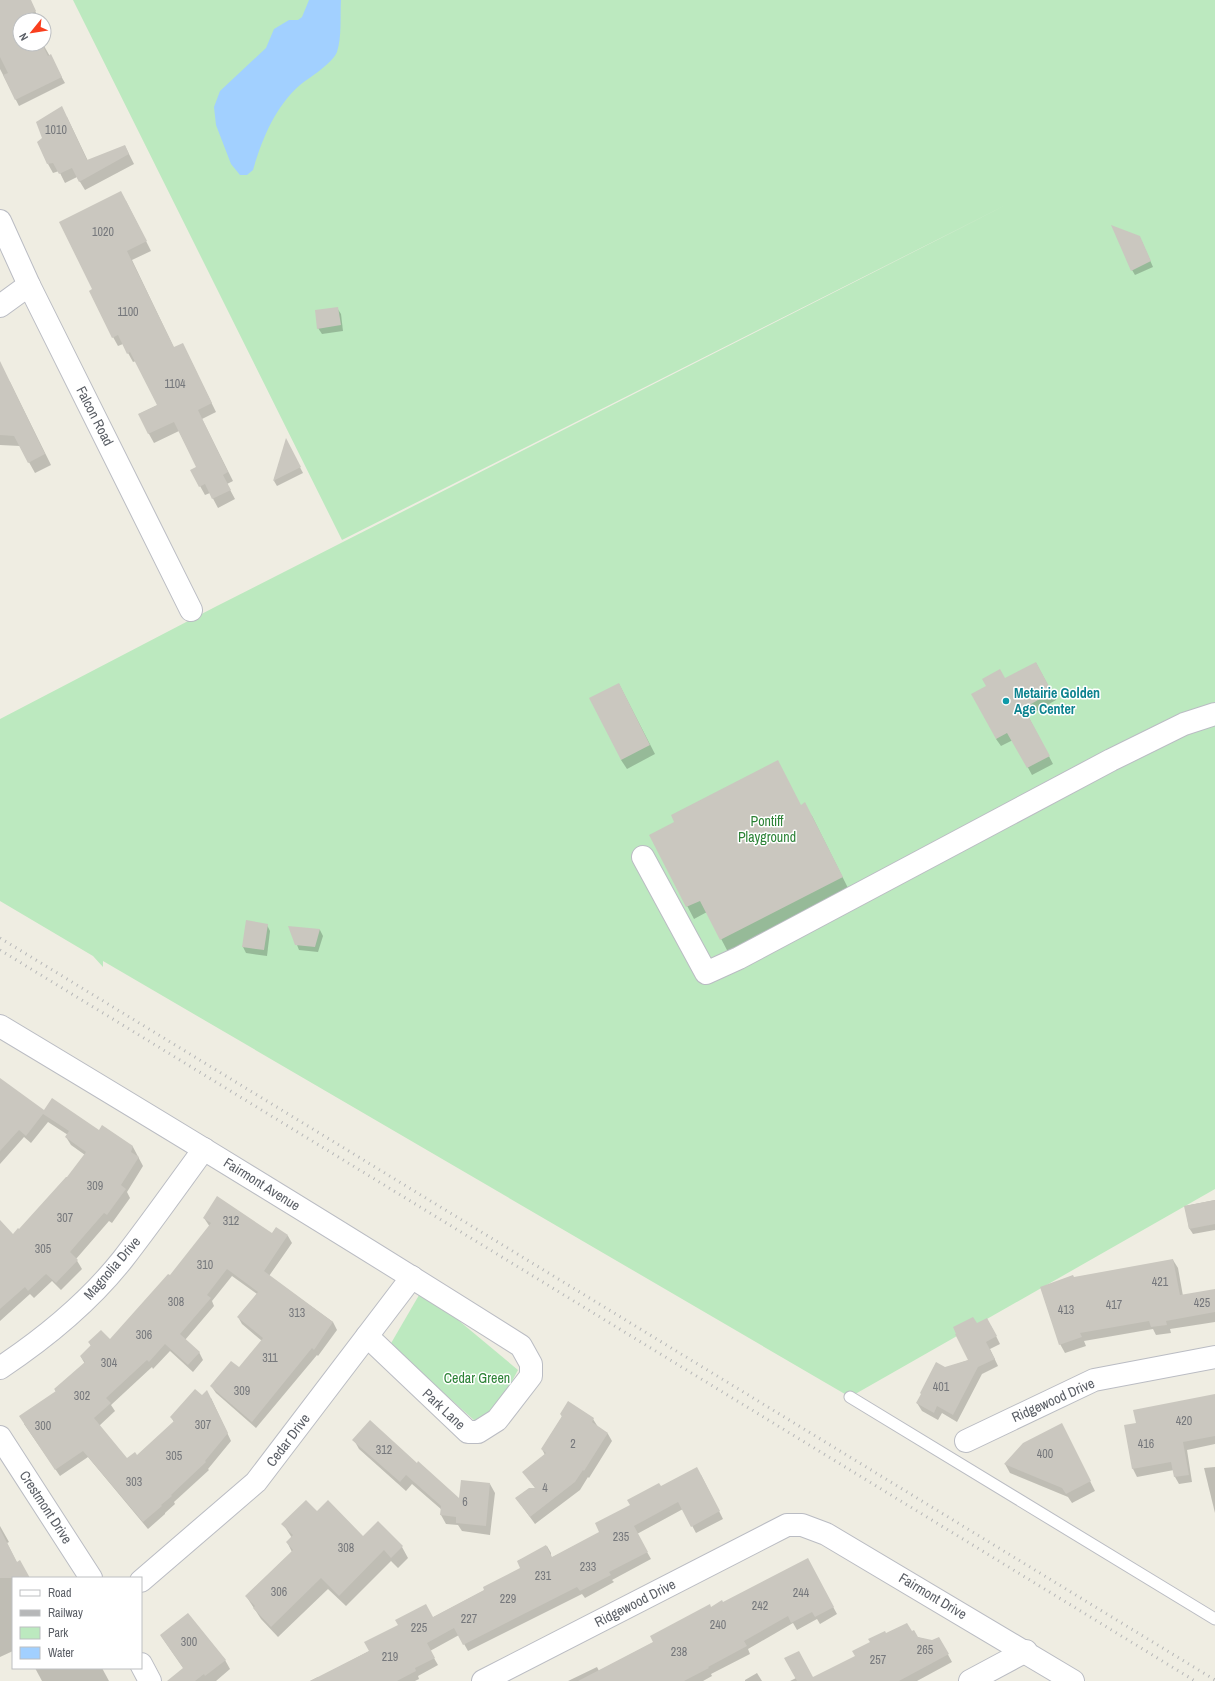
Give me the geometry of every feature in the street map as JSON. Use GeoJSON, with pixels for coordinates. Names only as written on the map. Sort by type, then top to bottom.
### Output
{"type":"FeatureCollection","features":[{"type":"Feature","properties":{"kind":"street","name":"Falcon Road"},"geometry":{"type":"LineString","coordinates":[[0,221],[29,285],[191,610]]}},
{"type":"Feature","properties":{"kind":"street"},"geometry":{"type":"LineString","coordinates":[[0,306],[29,285]]}},
{"type":"Feature","properties":{"kind":"street"},"geometry":{"type":"LineString","coordinates":[[643,857],[706,973],[739,958],[1111,760],[1184,724],[1215,714]]}},
{"type":"Feature","properties":{"kind":"street","name":"Fairmont Avenue"},"geometry":{"type":"LineString","coordinates":[[0,1026],[204,1149],[521,1346]]}},
{"type":"Feature","properties":{"kind":"street","name":"Magnolia Drive"},"geometry":{"type":"LineString","coordinates":[[0,1368],[47,1335],[97,1288],[122,1260],[204,1149]]}},
{"type":"Feature","properties":{"kind":"street","name":"Cedar Drive"},"geometry":{"type":"LineString","coordinates":[[142,1581],[256,1482],[412,1277]]}},
{"type":"Feature","properties":{"kind":"street","name":"Park Lane"},"geometry":{"type":"LineString","coordinates":[[367,1336],[468,1432],[478,1432],[497,1420],[531,1376],[531,1364],[521,1346]]}},
{"type":"Feature","properties":{"kind":"street","name":"Ridgewood Drive"},"geometry":{"type":"LineString","coordinates":[[966,1441],[1094,1380],[1215,1357]]}},
{"type":"Feature","properties":{"kind":"street","name":"Crestmont Drive"},"geometry":{"type":"LineString","coordinates":[[0,1437],[90,1577]]}},
{"type":"Feature","properties":{"kind":"street","name":"Ridgewood Drive"},"geometry":{"type":"LineString","coordinates":[[482,1681],[787,1525]]}},
{"type":"Feature","properties":{"kind":"street","name":"Fairmont Drive"},"geometry":{"type":"LineString","coordinates":[[787,1525],[802,1525],[826,1534],[1073,1681]]}},
{"type":"Feature","properties":{"kind":"street"},"geometry":{"type":"LineString","coordinates":[[970,1681],[1026,1652]]}},
{"type":"Feature","properties":{"kind":"street"},"geometry":{"type":"LineString","coordinates":[[142,1666],[150,1681]]}},
{"type":"Feature","properties":{"kind":"lane"},"geometry":{"type":"LineString","coordinates":[[850,1397],[1215,1619]]}},
{"type":"Feature","properties":{"kind":"green space","name":"Pontiff Playground"},"geometry":{"type":"Polygon","coordinates":[[[73,0],[1215,0],[1215,1189],[850,1397],[103,961],[103,967],[93,956],[0,901],[0,719],[215,607],[1006,205],[342,540],[73,0]]]}},
{"type":"Feature","properties":{"kind":"green space","name":"Cedar Green"},"geometry":{"type":"Polygon","coordinates":[[[422,1290],[518,1370],[502,1400],[490,1415],[475,1421],[390,1345],[422,1290]]]}},
{"type":"Feature","properties":{"kind":"water"},"geometry":{"type":"Polygon","coordinates":[[[309,0],[341,0],[339,46],[337,52],[331,61],[300,85],[283,103],[265,135],[253,170],[247,175],[240,175],[231,164],[216,125],[214,107],[220,91],[266,48],[274,29],[289,20],[298,20],[302,17],[309,0]]]}},
{"type":"Feature","properties":{"kind":"building"},"geometry":{"type":"Polygon","coordinates":[[[0,0],[31,0],[36,11],[12,12],[12,52],[46,52],[48,56],[51,54],[62,77],[15,100],[3,75],[8,73],[0,57],[0,0]]]}},
{"type":"Feature","properties":{"kind":"building"},"geometry":{"type":"Polygon","coordinates":[[[62,106],[87,160],[125,145],[129,154],[79,182],[72,168],[59,174],[53,163],[47,164],[37,142],[42,138],[36,122],[62,106]]]}},
{"type":"Feature","properties":{"kind":"building"},"geometry":{"type":"Polygon","coordinates":[[[121,191],[147,241],[127,251],[174,347],[183,343],[212,403],[198,410],[228,472],[223,475],[231,490],[212,499],[205,484],[199,487],[190,470],[196,467],[174,422],[148,434],[138,414],[157,405],[130,352],[127,354],[118,335],[112,338],[89,291],[92,289],[59,222],[121,191]]]}},
{"type":"Feature","properties":{"kind":"building"},"geometry":{"type":"Polygon","coordinates":[[[1111,225],[1140,236],[1151,261],[1131,271],[1111,225]]]}},
{"type":"Feature","properties":{"kind":"building"},"geometry":{"type":"Polygon","coordinates":[[[338,307],[341,325],[317,329],[315,310],[338,307]]]}},
{"type":"Feature","properties":{"kind":"building"},"geometry":{"type":"Polygon","coordinates":[[[0,361],[45,454],[28,463],[14,436],[0,435],[0,361]]]}},
{"type":"Feature","properties":{"kind":"building"},"geometry":{"type":"Polygon","coordinates":[[[286,438],[301,467],[273,481],[286,438]]]}},
{"type":"Feature","properties":{"kind":"building","name":"Metairie Golden Age Center"},"geometry":{"type":"Polygon","coordinates":[[[1036,662],[1052,692],[1024,708],[1050,756],[1027,768],[1007,733],[996,739],[971,694],[986,686],[982,679],[1000,669],[1005,678],[1036,662]]]}},
{"type":"Feature","properties":{"kind":"building"},"geometry":{"type":"Polygon","coordinates":[[[619,683],[650,745],[621,760],[589,698],[619,683]]]}},
{"type":"Feature","properties":{"kind":"building"},"geometry":{"type":"Polygon","coordinates":[[[778,760],[801,805],[805,802],[843,877],[720,940],[700,901],[686,907],[649,835],[674,822],[671,815],[778,760]]]}},
{"type":"Feature","properties":{"kind":"building"},"geometry":{"type":"Polygon","coordinates":[[[246,920],[268,924],[264,950],[242,947],[246,920]]]}},
{"type":"Feature","properties":{"kind":"building"},"geometry":{"type":"Polygon","coordinates":[[[288,926],[320,929],[315,947],[295,945],[288,926]]]}},
{"type":"Feature","properties":{"kind":"building"},"geometry":{"type":"Polygon","coordinates":[[[0,1078],[44,1110],[52,1098],[99,1130],[102,1125],[133,1146],[131,1152],[139,1157],[121,1185],[126,1189],[107,1215],[104,1213],[70,1252],[78,1260],[56,1283],[46,1274],[28,1291],[25,1287],[0,1309],[0,1220],[13,1234],[67,1177],[86,1152],[65,1137],[69,1131],[43,1114],[26,1136],[19,1130],[0,1151],[0,1078]]]}},
{"type":"Feature","properties":{"kind":"building"},"geometry":{"type":"Polygon","coordinates":[[[217,1196],[272,1233],[276,1227],[288,1235],[264,1271],[333,1322],[314,1350],[312,1348],[252,1422],[210,1386],[231,1361],[239,1367],[263,1338],[237,1317],[258,1292],[227,1269],[207,1295],[211,1298],[180,1334],[200,1352],[188,1365],[165,1344],[149,1362],[147,1360],[106,1398],[111,1403],[94,1418],[127,1458],[135,1452],[137,1455],[174,1421],[170,1417],[195,1389],[202,1395],[207,1390],[228,1433],[205,1461],[206,1462],[161,1505],[162,1506],[143,1522],[83,1451],[55,1470],[19,1416],[56,1391],[54,1389],[85,1362],[80,1356],[91,1345],[88,1342],[101,1330],[110,1339],[168,1274],[170,1275],[211,1223],[203,1218],[217,1196]]]}},
{"type":"Feature","properties":{"kind":"building"},"geometry":{"type":"Polygon","coordinates":[[[1215,1200],[1215,1224],[1189,1229],[1184,1206],[1215,1200]]]}},
{"type":"Feature","properties":{"kind":"building"},"geometry":{"type":"Polygon","coordinates":[[[1173,1259],[1180,1295],[1215,1289],[1215,1312],[1166,1321],[1167,1325],[1151,1327],[1149,1321],[1080,1333],[1082,1337],[1059,1345],[1040,1287],[1073,1275],[1074,1277],[1173,1259]]]}},
{"type":"Feature","properties":{"kind":"building"},"geometry":{"type":"Polygon","coordinates":[[[973,1317],[977,1323],[987,1318],[997,1336],[986,1342],[995,1359],[978,1367],[953,1415],[937,1406],[934,1413],[916,1403],[921,1394],[920,1393],[936,1362],[945,1367],[968,1360],[953,1327],[973,1317]]]}},
{"type":"Feature","properties":{"kind":"building"},"geometry":{"type":"Polygon","coordinates":[[[1215,1394],[1215,1436],[1183,1442],[1189,1475],[1174,1477],[1171,1462],[1132,1469],[1124,1425],[1136,1423],[1133,1410],[1215,1394]]]}},
{"type":"Feature","properties":{"kind":"building"},"geometry":{"type":"Polygon","coordinates":[[[568,1401],[594,1418],[592,1422],[608,1433],[584,1471],[583,1470],[575,1482],[530,1517],[515,1498],[529,1488],[535,1488],[522,1472],[546,1453],[541,1449],[562,1416],[560,1414],[568,1401]]]}},
{"type":"Feature","properties":{"kind":"building"},"geometry":{"type":"Polygon","coordinates":[[[370,1420],[417,1463],[418,1461],[459,1498],[461,1480],[490,1483],[486,1526],[456,1523],[456,1517],[440,1515],[441,1506],[406,1475],[400,1482],[352,1440],[370,1420]]]}},
{"type":"Feature","properties":{"kind":"building"},"geometry":{"type":"Polygon","coordinates":[[[1062,1423],[1091,1481],[1066,1494],[1062,1488],[1004,1464],[1023,1443],[1062,1423]]]}},
{"type":"Feature","properties":{"kind":"building"},"geometry":{"type":"Polygon","coordinates":[[[697,1467],[720,1511],[691,1527],[678,1502],[634,1526],[648,1552],[609,1572],[611,1575],[580,1591],[577,1587],[463,1645],[454,1628],[427,1643],[435,1658],[415,1668],[416,1671],[397,1681],[310,1681],[369,1651],[364,1642],[398,1625],[395,1620],[426,1604],[433,1617],[484,1590],[483,1587],[520,1568],[517,1561],[546,1545],[552,1557],[599,1532],[595,1523],[630,1505],[627,1500],[659,1483],[661,1486],[697,1467]]]}},
{"type":"Feature","properties":{"kind":"building"},"geometry":{"type":"Polygon","coordinates":[[[306,1500],[317,1511],[328,1500],[363,1536],[378,1521],[403,1546],[391,1558],[384,1550],[339,1596],[321,1578],[271,1627],[253,1608],[255,1606],[245,1596],[293,1550],[286,1542],[293,1535],[281,1524],[306,1500]]]}},
{"type":"Feature","properties":{"kind":"building"},"geometry":{"type":"Polygon","coordinates":[[[0,1529],[17,1562],[20,1560],[29,1577],[0,1578],[0,1529]]]}},
{"type":"Feature","properties":{"kind":"building"},"geometry":{"type":"Polygon","coordinates":[[[808,1558],[834,1607],[815,1617],[812,1612],[791,1623],[788,1616],[744,1641],[747,1646],[684,1681],[578,1681],[653,1642],[650,1636],[710,1604],[711,1607],[722,1600],[723,1602],[808,1558]]]}},
{"type":"Feature","properties":{"kind":"building"},"geometry":{"type":"Polygon","coordinates":[[[188,1613],[226,1660],[205,1676],[204,1674],[195,1681],[167,1681],[183,1668],[160,1635],[188,1613]]]}},
{"type":"Feature","properties":{"kind":"building"},"geometry":{"type":"Polygon","coordinates":[[[907,1623],[918,1637],[932,1640],[939,1637],[949,1654],[899,1681],[797,1681],[784,1658],[799,1651],[813,1677],[855,1656],[852,1651],[870,1642],[868,1639],[885,1631],[886,1633],[907,1623]]]}},
{"type":"Feature","properties":{"kind":"railway"},"geometry":{"type":"LineString","coordinates":[[0,938],[1215,1680]]}},
{"type":"Feature","properties":{"kind":"railway"},"geometry":{"type":"LineString","coordinates":[[0,950],[1195,1681]]}},
{"type":"Feature","properties":{"kind":"place","name":"Metairie Golden Age Center"},"geometry":{"type":"Point","coordinates":[1006,701]}}]}
